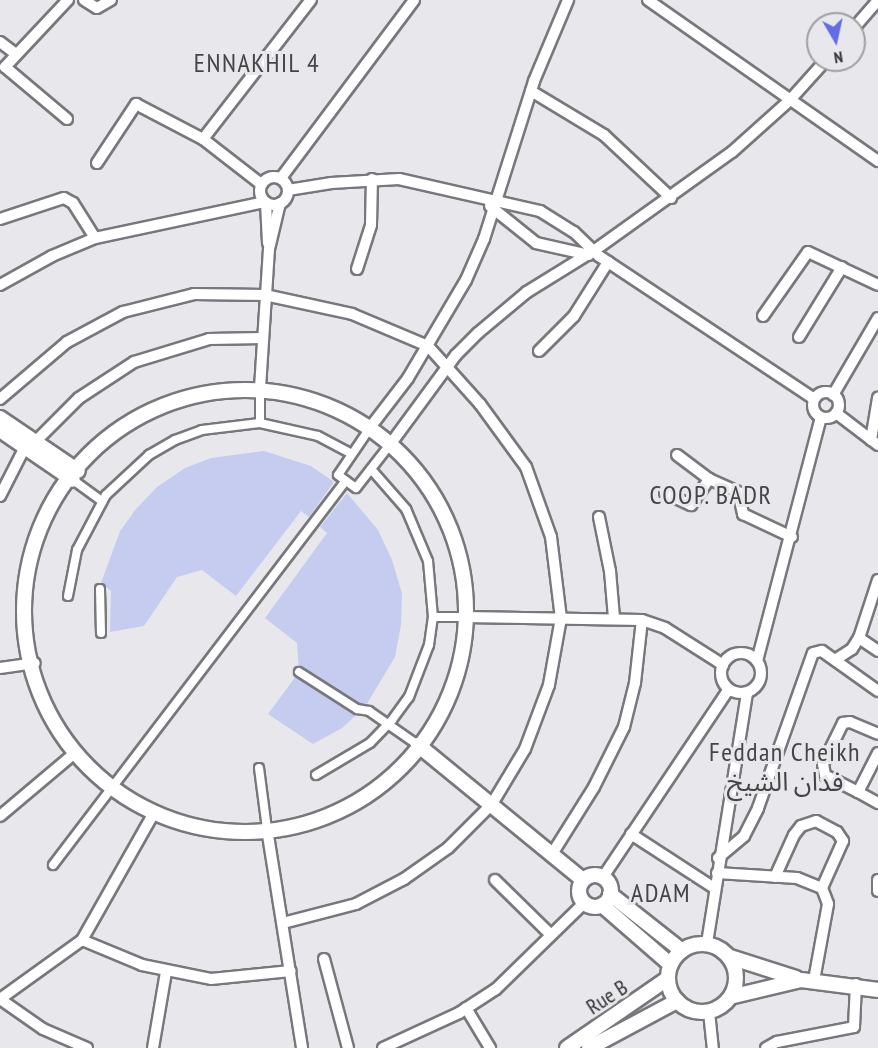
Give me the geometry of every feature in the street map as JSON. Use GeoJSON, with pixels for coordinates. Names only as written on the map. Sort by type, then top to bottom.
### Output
{"type":"FeatureCollection","features":[{"type":"Feature","properties":{"kind":"street"},"geometry":{"type":"LineString","coordinates":[[68,0],[5,67],[68,119]]}},
{"type":"Feature","properties":{"kind":"street"},"geometry":{"type":"LineString","coordinates":[[84,0],[97,8],[111,0]]}},
{"type":"Feature","properties":{"kind":"street"},"geometry":{"type":"LineString","coordinates":[[203,139],[311,0]]}},
{"type":"Feature","properties":{"kind":"street"},"geometry":{"type":"LineString","coordinates":[[281,178],[414,0]]}},
{"type":"Feature","properties":{"kind":"street"},"geometry":{"type":"LineString","coordinates":[[568,0],[531,91],[466,280],[428,346],[338,475],[356,488],[467,343],[509,306],[598,256],[732,152],[790,100],[815,72]]}},
{"type":"Feature","properties":{"kind":"street"},"geometry":{"type":"LineString","coordinates":[[648,0],[878,161]]}},
{"type":"Feature","properties":{"kind":"street"},"geometry":{"type":"LineString","coordinates":[[866,14],[878,0]]}},
{"type":"Feature","properties":{"kind":"street"},"geometry":{"type":"LineString","coordinates":[[0,42],[16,54]]}},
{"type":"Feature","properties":{"kind":"street"},"geometry":{"type":"LineString","coordinates":[[531,91],[604,135],[671,198]]}},
{"type":"Feature","properties":{"kind":"street"},"geometry":{"type":"LineString","coordinates":[[97,164],[136,104],[203,139],[261,184]]}},
{"type":"Feature","properties":{"kind":"street"},"geometry":{"type":"LineString","coordinates":[[269,249],[265,203],[260,195],[261,184],[272,176],[281,178],[288,190]]}},
{"type":"Feature","properties":{"kind":"street"},"geometry":{"type":"LineString","coordinates":[[288,190],[372,180],[424,183],[492,204],[540,211],[598,256],[814,399]]}},
{"type":"Feature","properties":{"kind":"street"},"geometry":{"type":"LineString","coordinates":[[357,269],[371,225],[372,180]]}},
{"type":"Feature","properties":{"kind":"street"},"geometry":{"type":"LineString","coordinates":[[260,423],[260,388],[269,249],[280,204],[288,190]]}},
{"type":"Feature","properties":{"kind":"street"},"geometry":{"type":"LineString","coordinates":[[0,219],[64,198],[73,203],[95,238]]}},
{"type":"Feature","properties":{"kind":"street"},"geometry":{"type":"LineString","coordinates":[[0,285],[51,256],[95,238],[265,203],[280,204]]}},
{"type":"Feature","properties":{"kind":"street"},"geometry":{"type":"LineString","coordinates":[[492,204],[536,243],[598,256]]}},
{"type":"Feature","properties":{"kind":"street"},"geometry":{"type":"LineString","coordinates":[[764,316],[803,255],[813,253],[878,285]]}},
{"type":"Feature","properties":{"kind":"street"},"geometry":{"type":"LineString","coordinates":[[539,351],[574,316],[598,256]]}},
{"type":"Feature","properties":{"kind":"street"},"geometry":{"type":"LineString","coordinates":[[799,337],[842,267]]}},
{"type":"Feature","properties":{"kind":"street"},"geometry":{"type":"LineString","coordinates":[[0,399],[66,342],[123,312],[194,294],[265,295],[352,314],[428,346],[448,366],[526,467],[551,537],[561,618],[556,659],[540,713],[525,749],[492,804],[448,848],[404,879],[356,904],[283,923]]}},
{"type":"Feature","properties":{"kind":"street"},"geometry":{"type":"LineString","coordinates":[[833,395],[878,318]]}},
{"type":"Feature","properties":{"kind":"street"},"geometry":{"type":"LineString","coordinates":[[0,496],[30,445],[79,398],[134,362],[209,339],[263,338]]}},
{"type":"Feature","properties":{"kind":"street"},"geometry":{"type":"LineString","coordinates":[[260,388],[316,397],[348,409],[372,425],[392,442],[427,484],[446,521],[459,560],[465,617],[461,655],[452,685],[418,745],[391,772],[351,801],[304,821],[267,830],[211,831],[151,819],[107,795],[70,757],[47,715],[28,622],[30,575],[44,527],[76,476],[117,435],[164,408],[214,392],[260,388]]}},
{"type":"Feature","properties":{"kind":"street"},"geometry":{"type":"LineString","coordinates":[[814,399],[822,393],[833,395],[838,403],[836,413]]}},
{"type":"Feature","properties":{"kind":"street"},"geometry":{"type":"LineString","coordinates":[[875,443],[878,398]]}},
{"type":"Feature","properties":{"kind":"street"},"geometry":{"type":"LineString","coordinates":[[814,399],[815,413],[821,417],[836,413]]}},
{"type":"Feature","properties":{"kind":"street"},"geometry":{"type":"LineString","coordinates":[[836,413],[875,443]]}},
{"type":"Feature","properties":{"kind":"street"},"geometry":{"type":"LineString","coordinates":[[758,661],[739,653],[723,665],[722,678],[729,689],[747,693],[756,687],[761,677],[758,661],[792,537],[821,417]]}},
{"type":"Feature","properties":{"kind":"street"},"geometry":{"type":"LineString","coordinates":[[0,418],[30,445]]}},
{"type":"Feature","properties":{"kind":"street"},"geometry":{"type":"LineString","coordinates":[[68,596],[77,550],[102,501],[126,473],[175,440],[202,430],[260,423],[318,436],[352,454]]}},
{"type":"Feature","properties":{"kind":"street"},"geometry":{"type":"LineString","coordinates":[[0,430],[30,445],[76,476],[102,501]]}},
{"type":"Feature","properties":{"kind":"street"},"geometry":{"type":"LineString","coordinates":[[677,455],[709,478],[738,492],[743,514],[792,537]]}},
{"type":"Feature","properties":{"kind":"street"},"geometry":{"type":"LineString","coordinates":[[316,775],[345,761],[390,723],[421,672],[433,617],[430,570],[419,534],[400,501],[371,469]]}},
{"type":"Feature","properties":{"kind":"street"},"geometry":{"type":"LineString","coordinates":[[665,493],[690,505],[709,478]]}},
{"type":"Feature","properties":{"kind":"street"},"geometry":{"type":"LineString","coordinates":[[53,865],[346,481]]}},
{"type":"Feature","properties":{"kind":"street"},"geometry":{"type":"LineString","coordinates":[[599,517],[610,571],[614,618]]}},
{"type":"Feature","properties":{"kind":"street"},"geometry":{"type":"LineString","coordinates":[[836,660],[852,649],[859,638],[875,597],[878,580]]}},
{"type":"Feature","properties":{"kind":"street"},"geometry":{"type":"LineString","coordinates":[[100,589],[102,633]]}},
{"type":"Feature","properties":{"kind":"street"},"geometry":{"type":"LineString","coordinates":[[433,617],[642,620],[671,631],[723,665]]}},
{"type":"Feature","properties":{"kind":"street"},"geometry":{"type":"LineString","coordinates":[[552,854],[594,787],[624,727],[635,683],[642,620]]}},
{"type":"Feature","properties":{"kind":"street"},"geometry":{"type":"LineString","coordinates":[[859,638],[878,651]]}},
{"type":"Feature","properties":{"kind":"street"},"geometry":{"type":"LineString","coordinates":[[718,858],[744,836],[758,807],[787,735],[811,657],[819,651],[836,660],[878,691]]}},
{"type":"Feature","properties":{"kind":"street"},"geometry":{"type":"LineString","coordinates":[[0,668],[35,663]]}},
{"type":"Feature","properties":{"kind":"street"},"geometry":{"type":"LineString","coordinates":[[299,672],[357,709],[369,711],[390,723],[583,880]]}},
{"type":"Feature","properties":{"kind":"street"},"geometry":{"type":"LineString","coordinates":[[603,876],[729,689]]}},
{"type":"Feature","properties":{"kind":"street"},"geometry":{"type":"LineString","coordinates":[[707,944],[718,858],[747,693]]}},
{"type":"Feature","properties":{"kind":"street"},"geometry":{"type":"LineString","coordinates":[[878,734],[850,722],[843,723],[823,764],[825,775],[878,803]]}},
{"type":"Feature","properties":{"kind":"street"},"geometry":{"type":"LineString","coordinates":[[858,792],[878,753]]}},
{"type":"Feature","properties":{"kind":"street"},"geometry":{"type":"LineString","coordinates":[[0,816],[70,757]]}},
{"type":"Feature","properties":{"kind":"street"},"geometry":{"type":"LineString","coordinates":[[259,768],[302,1048]]}},
{"type":"Feature","properties":{"kind":"street"},"geometry":{"type":"LineString","coordinates":[[87,1048],[43,1029],[0,999],[82,940],[151,819]]}},
{"type":"Feature","properties":{"kind":"street"},"geometry":{"type":"LineString","coordinates":[[775,877],[794,835],[801,826],[816,821],[837,832],[843,841],[822,888],[828,904],[827,919],[807,980]]}},
{"type":"Feature","properties":{"kind":"street"},"geometry":{"type":"LineString","coordinates":[[631,834],[714,888]]}},
{"type":"Feature","properties":{"kind":"street"},"geometry":{"type":"LineString","coordinates":[[717,873],[797,878],[822,888]]}},
{"type":"Feature","properties":{"kind":"street"},"geometry":{"type":"LineString","coordinates":[[584,903],[578,889],[583,880],[594,874],[603,876],[609,883],[606,900]]}},
{"type":"Feature","properties":{"kind":"street"},"geometry":{"type":"LineString","coordinates":[[495,880],[552,936]]}},
{"type":"Feature","properties":{"kind":"street"},"geometry":{"type":"LineString","coordinates":[[878,880],[878,891]]}},
{"type":"Feature","properties":{"kind":"street"},"geometry":{"type":"LineString","coordinates":[[606,900],[671,965]]}},
{"type":"Feature","properties":{"kind":"street"},"geometry":{"type":"LineString","coordinates":[[383,1048],[403,1045],[496,989],[584,903],[606,900],[681,950]]}},
{"type":"Feature","properties":{"kind":"street"},"geometry":{"type":"LineString","coordinates":[[82,940],[166,972],[211,979],[291,971]]}},
{"type":"Feature","properties":{"kind":"street"},"geometry":{"type":"LineString","coordinates":[[807,980],[734,996],[709,1012],[689,1010],[677,1001],[667,979],[671,965],[681,950],[707,944],[730,957],[807,980],[856,984],[878,990]]}},
{"type":"Feature","properties":{"kind":"street"},"geometry":{"type":"LineString","coordinates":[[730,957],[737,973],[734,996]]}},
{"type":"Feature","properties":{"kind":"street"},"geometry":{"type":"LineString","coordinates":[[324,958],[348,1048]]}},
{"type":"Feature","properties":{"kind":"street"},"geometry":{"type":"LineString","coordinates":[[153,1048],[166,972]]}},
{"type":"Feature","properties":{"kind":"street","name":"Rue B"},"geometry":{"type":"LineString","coordinates":[[567,1048],[667,979]]}},
{"type":"Feature","properties":{"kind":"street"},"geometry":{"type":"LineString","coordinates":[[766,1048],[777,1042],[854,1027],[856,984]]}},
{"type":"Feature","properties":{"kind":"street","name":"Rue B"},"geometry":{"type":"LineString","coordinates":[[589,1048],[677,1001]]}},
{"type":"Feature","properties":{"kind":"street"},"geometry":{"type":"LineString","coordinates":[[466,1008],[490,1048]]}},
{"type":"Feature","properties":{"kind":"street"},"geometry":{"type":"LineString","coordinates":[[709,1012],[713,1048]]}},
{"type":"Feature","properties":{"kind":"shaded area"},"geometry":{"type":"Polygon","coordinates":[[[264,451],[311,466],[334,482],[309,517],[301,511],[236,596],[202,570],[177,577],[144,626],[110,632],[111,591],[101,583],[120,531],[136,509],[157,487],[185,468],[211,458],[264,451]]]}},
{"type":"Feature","properties":{"kind":"shaded area"},"geometry":{"type":"Polygon","coordinates":[[[347,493],[378,530],[392,560],[402,593],[401,625],[395,657],[365,707],[342,728],[313,744],[268,714],[299,672],[297,643],[265,618],[327,533],[320,527],[347,493]]]}},
{"type":"Feature","properties":{"kind":"district","name":"ENNAKHIL 4"},"geometry":{"type":"Point","coordinates":[257,63]}},
{"type":"Feature","properties":{"kind":"district","name":"COOP. BADR"},"geometry":{"type":"Point","coordinates":[711,495]}},
{"type":"Feature","properties":{"kind":"district","name":"Feddan Cheikh فدان الشيخ"},"geometry":{"type":"Point","coordinates":[785,767]}},
{"type":"Feature","properties":{"kind":"district","name":"ADAM"},"geometry":{"type":"Point","coordinates":[661,893]}}]}
